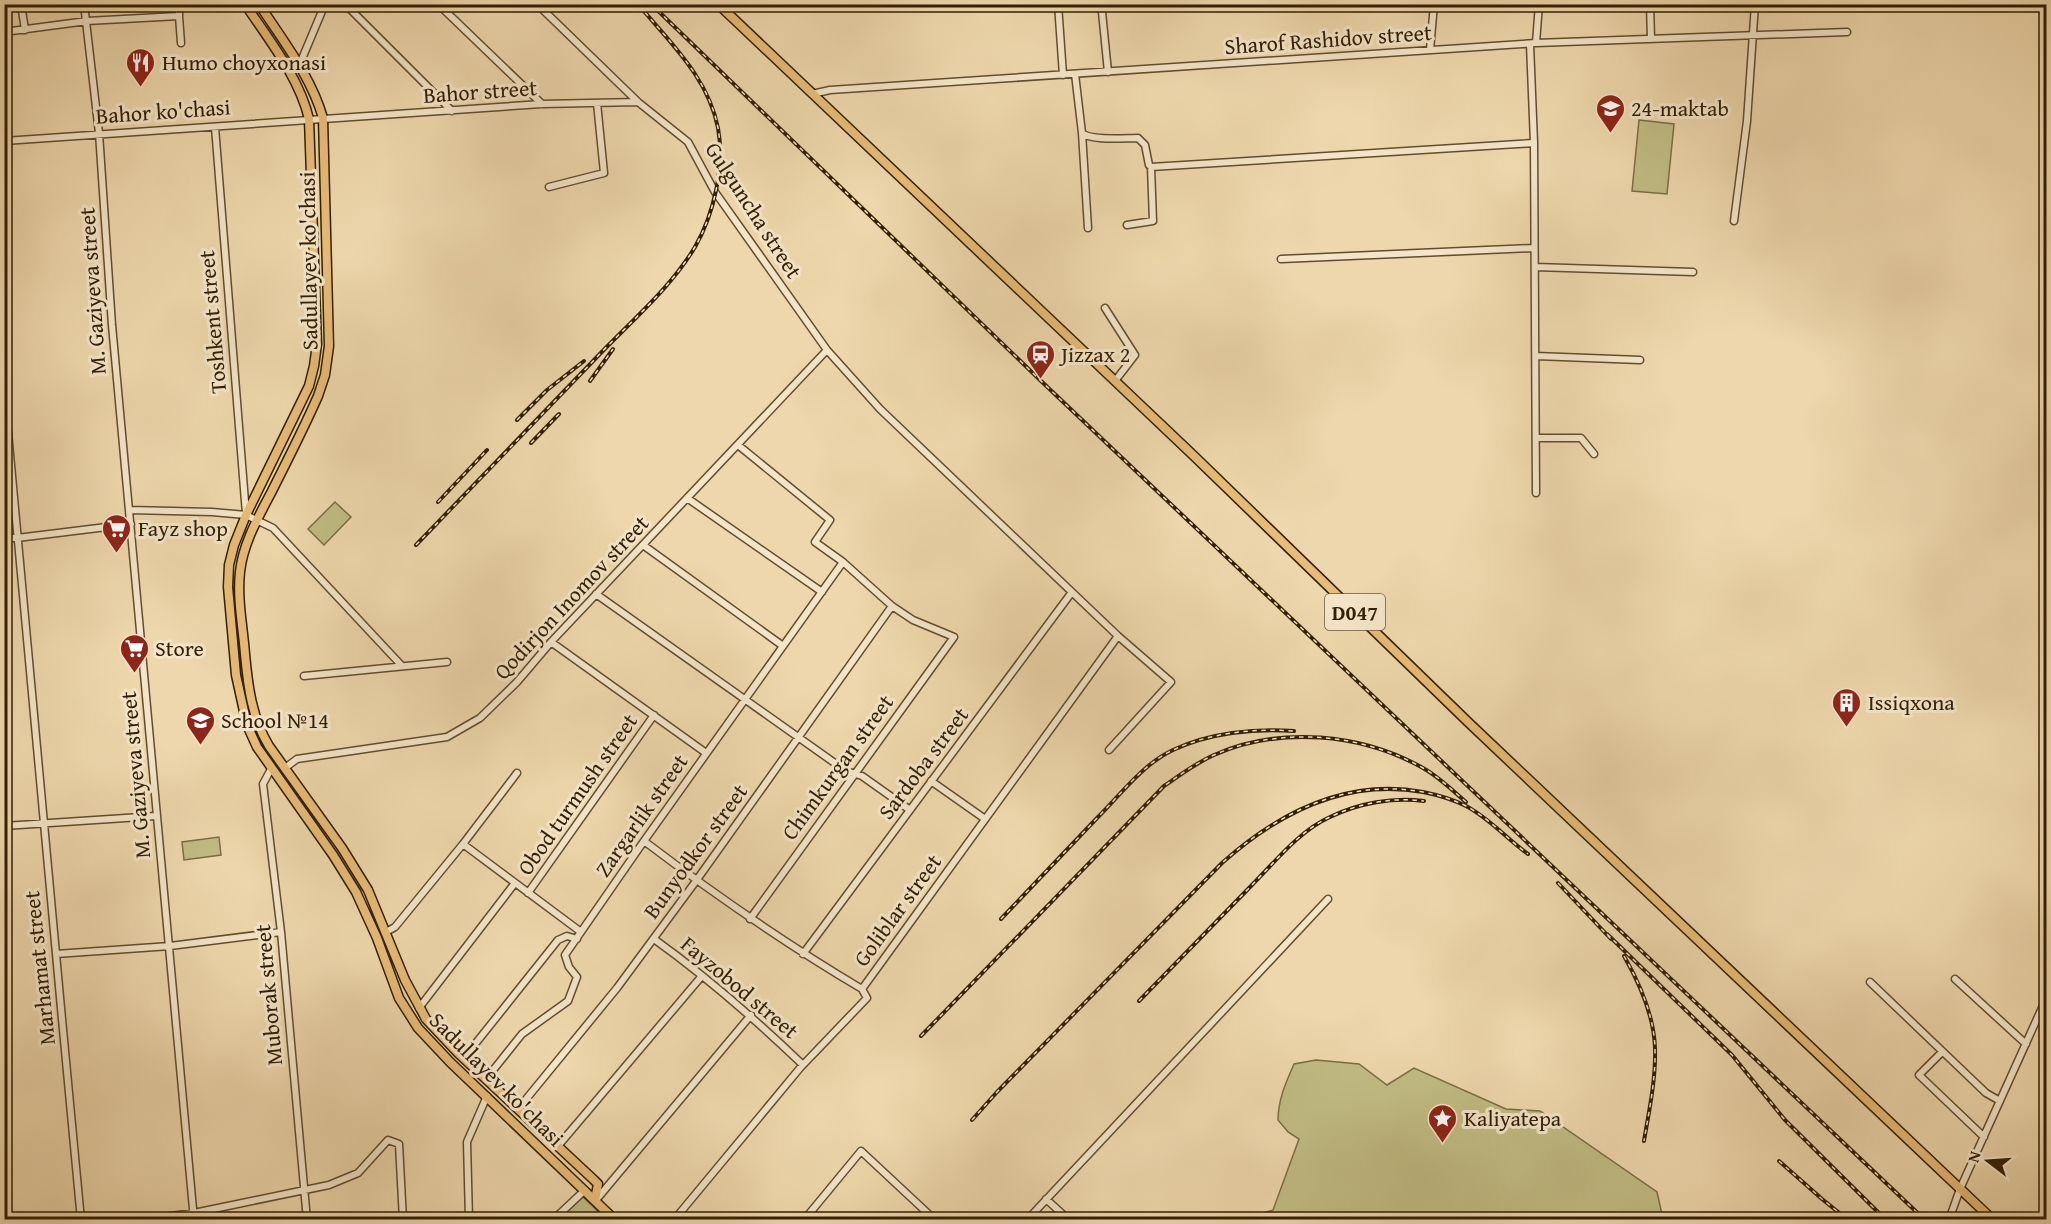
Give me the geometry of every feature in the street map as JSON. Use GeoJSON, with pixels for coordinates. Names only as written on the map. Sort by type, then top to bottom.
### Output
{"type":"FeatureCollection","features":[{"type":"Feature","properties":{"kind":"main road","name":"Sadullayev ko'chasi"},"geometry":{"type":"LineString","coordinates":[[245,4],[292,78],[303,98],[309,119],[316,322],[314,366],[309,386],[246,515],[234,544],[229,565],[228,587],[236,675],[243,713],[251,736],[271,769],[333,855],[356,892],[399,998],[409,1015],[428,1040],[615,1220]]}},
{"type":"Feature","properties":{"kind":"main road","name":"Sadullayev ko'chasi"},"geometry":{"type":"LineString","coordinates":[[259,4],[314,92],[323,118],[330,322],[328,361],[318,396],[257,519],[245,550],[240,572],[246,672],[257,723],[266,741],[368,890],[419,1008],[464,1059],[598,1184],[595,1200]]}},
{"type":"Feature","properties":{"kind":"main road","name":"D047"},"geometry":{"type":"LineString","coordinates":[[718,4],[1992,1220]]}},
{"type":"Feature","properties":{"kind":"street"},"geometry":{"type":"LineString","coordinates":[[21,4],[25,30]]}},
{"type":"Feature","properties":{"kind":"street","name":"M. Gaziyeva street"},"geometry":{"type":"LineString","coordinates":[[84,4],[99,133],[112,325],[194,1216]]}},
{"type":"Feature","properties":{"kind":"street"},"geometry":{"type":"LineString","coordinates":[[179,4],[181,43]]}},
{"type":"Feature","properties":{"kind":"street"},"geometry":{"type":"LineString","coordinates":[[299,66],[326,4]]}},
{"type":"Feature","properties":{"kind":"street"},"geometry":{"type":"LineString","coordinates":[[345,4],[452,111]]}},
{"type":"Feature","properties":{"kind":"street"},"geometry":{"type":"LineString","coordinates":[[438,4],[542,104]]}},
{"type":"Feature","properties":{"kind":"street","name":"Gulguncha street"},"geometry":{"type":"LineString","coordinates":[[537,4],[638,102],[688,142],[715,192],[827,350],[880,409],[1118,636],[1171,682],[1109,750]]}},
{"type":"Feature","properties":{"kind":"street"},"geometry":{"type":"LineString","coordinates":[[1058,4],[1063,75]]}},
{"type":"Feature","properties":{"kind":"street"},"geometry":{"type":"LineString","coordinates":[[1098,4],[1102,12],[1108,72]]}},
{"type":"Feature","properties":{"kind":"street"},"geometry":{"type":"LineString","coordinates":[[1430,50],[1434,4]]}},
{"type":"Feature","properties":{"kind":"street"},"geometry":{"type":"LineString","coordinates":[[1536,493],[1533,43],[1539,4]]}},
{"type":"Feature","properties":{"kind":"street"},"geometry":{"type":"LineString","coordinates":[[1650,4],[1651,39]]}},
{"type":"Feature","properties":{"kind":"street"},"geometry":{"type":"LineString","coordinates":[[1734,221],[1747,121],[1755,4]]}},
{"type":"Feature","properties":{"kind":"street"},"geometry":{"type":"LineString","coordinates":[[4,32],[87,21],[179,15]]}},
{"type":"Feature","properties":{"kind":"street","name":"Sharof Rashidov street"},"geometry":{"type":"LineString","coordinates":[[812,94],[830,90],[1533,43],[1847,33]]}},
{"type":"Feature","properties":{"kind":"street"},"geometry":{"type":"LineString","coordinates":[[1075,74],[1082,133],[1088,228]]}},
{"type":"Feature","properties":{"kind":"street","name":"Bahor street"},"geometry":{"type":"LineString","coordinates":[[323,118],[542,104],[638,102]]}},
{"type":"Feature","properties":{"kind":"street"},"geometry":{"type":"LineString","coordinates":[[549,187],[604,173],[597,103]]}},
{"type":"Feature","properties":{"kind":"street","name":"Bahor ko'chasi"},"geometry":{"type":"LineString","coordinates":[[4,141],[323,118]]}},
{"type":"Feature","properties":{"kind":"street","name":"Toshkent street"},"geometry":{"type":"LineString","coordinates":[[214,127],[246,515]]}},
{"type":"Feature","properties":{"kind":"street"},"geometry":{"type":"LineString","coordinates":[[1082,133],[1084,136],[1092,137],[1138,138],[1145,145],[1150,167],[1153,221],[1127,225]]}},
{"type":"Feature","properties":{"kind":"street"},"geometry":{"type":"LineString","coordinates":[[1150,167],[1534,143]]}},
{"type":"Feature","properties":{"kind":"street"},"geometry":{"type":"LineString","coordinates":[[1281,259],[1534,248]]}},
{"type":"Feature","properties":{"kind":"street"},"geometry":{"type":"LineString","coordinates":[[1535,267],[1693,272]]}},
{"type":"Feature","properties":{"kind":"street"},"geometry":{"type":"LineString","coordinates":[[1105,308],[1135,355],[1115,381]]}},
{"type":"Feature","properties":{"kind":"street","name":"Qodirjon Inomov street"},"geometry":{"type":"LineString","coordinates":[[285,768],[297,759],[447,738],[480,718],[517,682],[551,642],[827,350]]}},
{"type":"Feature","properties":{"kind":"street"},"geometry":{"type":"LineString","coordinates":[[1536,356],[1640,360]]}},
{"type":"Feature","properties":{"kind":"street","name":"Marhamat street"},"geometry":{"type":"LineString","coordinates":[[4,390],[42,824],[81,1220]]}},
{"type":"Feature","properties":{"kind":"street"},"geometry":{"type":"LineString","coordinates":[[1536,438],[1581,438],[1594,454]]}},
{"type":"Feature","properties":{"kind":"street"},"geometry":{"type":"LineString","coordinates":[[738,445],[830,520],[815,542],[843,562],[892,606]]}},
{"type":"Feature","properties":{"kind":"street"},"geometry":{"type":"LineString","coordinates":[[687,498],[822,592]]}},
{"type":"Feature","properties":{"kind":"street"},"geometry":{"type":"LineString","coordinates":[[130,510],[246,515],[273,528],[402,666]]}},
{"type":"Feature","properties":{"kind":"street"},"geometry":{"type":"LineString","coordinates":[[4,538],[131,524]]}},
{"type":"Feature","properties":{"kind":"street"},"geometry":{"type":"LineString","coordinates":[[643,545],[783,646]]}},
{"type":"Feature","properties":{"kind":"street","name":"Zargarlik street"},"geometry":{"type":"LineString","coordinates":[[486,1079],[522,1034],[568,1001],[577,978],[569,967],[565,955],[843,562]]}},
{"type":"Feature","properties":{"kind":"street","name":"Sardoba street"},"geometry":{"type":"LineString","coordinates":[[803,954],[1072,592]]}},
{"type":"Feature","properties":{"kind":"street"},"geometry":{"type":"LineString","coordinates":[[596,594],[798,738],[846,771],[862,776],[910,810]]}},
{"type":"Feature","properties":{"kind":"street","name":"Chimkurgan street"},"geometry":{"type":"LineString","coordinates":[[750,919],[954,637],[913,620],[892,606]]}},
{"type":"Feature","properties":{"kind":"street","name":"Bunyodkor street"},"geometry":{"type":"LineString","coordinates":[[518,1109],[654,939],[892,606]]}},
{"type":"Feature","properties":{"kind":"street","name":"Goliblar street"},"geometry":{"type":"LineString","coordinates":[[674,1220],[803,1065],[867,998],[862,989],[1118,636]]}},
{"type":"Feature","properties":{"kind":"street"},"geometry":{"type":"LineString","coordinates":[[551,642],[706,753]]}},
{"type":"Feature","properties":{"kind":"street"},"geometry":{"type":"LineString","coordinates":[[304,676],[447,662]]}},
{"type":"Feature","properties":{"kind":"street","name":"Obod turmush street"},"geometry":{"type":"LineString","coordinates":[[528,893],[654,715]]}},
{"type":"Feature","properties":{"kind":"street","name":"Muborak street"},"geometry":{"type":"LineString","coordinates":[[271,769],[263,784],[281,932],[307,1220]]}},
{"type":"Feature","properties":{"kind":"street"},"geometry":{"type":"LineString","coordinates":[[386,932],[395,927],[517,773]]}},
{"type":"Feature","properties":{"kind":"street"},"geometry":{"type":"LineString","coordinates":[[932,781],[985,819]]}},
{"type":"Feature","properties":{"kind":"street"},"geometry":{"type":"LineString","coordinates":[[4,826],[156,816]]}},
{"type":"Feature","properties":{"kind":"street"},"geometry":{"type":"LineString","coordinates":[[644,841],[750,919],[862,989]]}},
{"type":"Feature","properties":{"kind":"street"},"geometry":{"type":"LineString","coordinates":[[463,844],[581,932]]}},
{"type":"Feature","properties":{"kind":"street","name":"Obod turmush street"},"geometry":{"type":"LineString","coordinates":[[419,1008],[515,883]]}},
{"type":"Feature","properties":{"kind":"street"},"geometry":{"type":"LineString","coordinates":[[1027,1220],[1328,899]]}},
{"type":"Feature","properties":{"kind":"street"},"geometry":{"type":"LineString","coordinates":[[56,954],[170,946],[281,932]]}},
{"type":"Feature","properties":{"kind":"street"},"geometry":{"type":"LineString","coordinates":[[464,1059],[558,940],[567,936],[576,939]]}},
{"type":"Feature","properties":{"kind":"street","name":"Fayzobod street"},"geometry":{"type":"LineString","coordinates":[[654,939],[691,965],[701,976],[751,1015],[803,1065]]}},
{"type":"Feature","properties":{"kind":"street"},"geometry":{"type":"LineString","coordinates":[[558,1146],[701,976]]}},
{"type":"Feature","properties":{"kind":"street"},"geometry":{"type":"LineString","coordinates":[[1955,979],[2026,1044]]}},
{"type":"Feature","properties":{"kind":"street"},"geometry":{"type":"LineString","coordinates":[[1870,982],[1986,1093],[2000,1101]]}},
{"type":"Feature","properties":{"kind":"street"},"geometry":{"type":"LineString","coordinates":[[1949,1220],[1960,1189],[2046,999]]}},
{"type":"Feature","properties":{"kind":"street"},"geometry":{"type":"LineString","coordinates":[[595,1200],[751,1015]]}},
{"type":"Feature","properties":{"kind":"street"},"geometry":{"type":"LineString","coordinates":[[1942,1052],[1919,1075],[1984,1137]]}},
{"type":"Feature","properties":{"kind":"street"},"geometry":{"type":"LineString","coordinates":[[469,1220],[467,1142],[487,1096]]}},
{"type":"Feature","properties":{"kind":"street"},"geometry":{"type":"LineString","coordinates":[[139,1220],[194,1216],[329,1185],[358,1173],[388,1140],[399,1144],[403,1220]]}},
{"type":"Feature","properties":{"kind":"street"},"geometry":{"type":"LineString","coordinates":[[804,1220],[861,1150],[935,1220]]}},
{"type":"Feature","properties":{"kind":"street"},"geometry":{"type":"LineString","coordinates":[[553,1220],[585,1190]]}},
{"type":"Feature","properties":{"kind":"street"},"geometry":{"type":"LineString","coordinates":[[1046,1199],[1069,1220]]}},
{"type":"Feature","properties":{"kind":"shaded area"},"geometry":{"type":"Polygon","coordinates":[[[1639,120],[1674,124],[1667,194],[1632,191],[1639,120]]]}},
{"type":"Feature","properties":{"kind":"shaded area"},"geometry":{"type":"Polygon","coordinates":[[[335,502],[351,517],[324,545],[308,529],[335,502]]]}},
{"type":"Feature","properties":{"kind":"shaded area"},"geometry":{"type":"Polygon","coordinates":[[[219,837],[221,855],[184,860],[182,842],[219,837]]]}},
{"type":"Feature","properties":{"kind":"shaded area","name":"Kaliyatepa"},"geometry":{"type":"Polygon","coordinates":[[[1316,1060],[1359,1064],[1387,1085],[1414,1068],[1506,1109],[1540,1111],[1657,1192],[1663,1219],[1260,1219],[1264,1213],[1273,1210],[1299,1139],[1288,1132],[1278,1120],[1279,1105],[1285,1084],[1294,1064],[1316,1060]]]}},
{"type":"Feature","properties":{"kind":"shaded area"},"geometry":{"type":"Polygon","coordinates":[[[583,1197],[606,1219],[559,1219],[583,1197]]]}},
{"type":"Feature","properties":{"kind":"railway"},"geometry":{"type":"LineString","coordinates":[[416,545],[674,277],[695,247],[708,220],[719,174],[720,158],[718,128],[713,110],[697,77],[638,4]]}},
{"type":"Feature","properties":{"kind":"railway"},"geometry":{"type":"LineString","coordinates":[[651,4],[1040,380],[1925,1220]]}},
{"type":"Feature","properties":{"kind":"railway"},"geometry":{"type":"LineString","coordinates":[[590,381],[613,349]]}},
{"type":"Feature","properties":{"kind":"railway"},"geometry":{"type":"LineString","coordinates":[[517,420],[547,390],[584,361]]}},
{"type":"Feature","properties":{"kind":"railway"},"geometry":{"type":"LineString","coordinates":[[531,443],[559,414]]}},
{"type":"Feature","properties":{"kind":"railway"},"geometry":{"type":"LineString","coordinates":[[438,502],[487,450]]}},
{"type":"Feature","properties":{"kind":"railway"},"geometry":{"type":"LineString","coordinates":[[1001,919],[1133,780],[1162,756],[1201,739],[1232,733],[1263,730],[1294,731]]}},
{"type":"Feature","properties":{"kind":"railway"},"geometry":{"type":"LineString","coordinates":[[921,1036],[1164,786],[1194,765],[1214,755],[1239,746],[1293,737],[1347,741],[1399,756],[1423,768],[1466,802]]}},
{"type":"Feature","properties":{"kind":"railway"},"geometry":{"type":"LineString","coordinates":[[972,1120],[1222,863],[1266,829],[1290,815],[1340,795],[1367,790],[1395,789],[1423,792],[1466,806],[1528,854]]}},
{"type":"Feature","properties":{"kind":"railway"},"geometry":{"type":"LineString","coordinates":[[1139,1001],[1278,857],[1308,830],[1341,812],[1364,805],[1400,800],[1424,801]]}},
{"type":"Feature","properties":{"kind":"railway"},"geometry":{"type":"LineString","coordinates":[[1558,883],[1611,939]]}},
{"type":"Feature","properties":{"kind":"railway"},"geometry":{"type":"LineString","coordinates":[[1607,934],[1732,1055],[1785,1120],[1886,1220]]}},
{"type":"Feature","properties":{"kind":"railway"},"geometry":{"type":"LineString","coordinates":[[1624,956],[1645,1001],[1654,1036],[1652,1095],[1644,1141]]}},
{"type":"Feature","properties":{"kind":"railway"},"geometry":{"type":"LineString","coordinates":[[1779,1161],[1848,1220]]}},
{"type":"Feature","properties":{"kind":"place","name":"Humo choyxonasi"},"geometry":{"type":"Point","coordinates":[141,88]}},
{"type":"Feature","properties":{"kind":"place","name":"24-maktab"},"geometry":{"type":"Point","coordinates":[1610,134]}},
{"type":"Feature","properties":{"kind":"place","name":"Jizzax 2"},"geometry":{"type":"Point","coordinates":[1040,380]}},
{"type":"Feature","properties":{"kind":"place","name":"Fayz shop"},"geometry":{"type":"Point","coordinates":[117,554]}},
{"type":"Feature","properties":{"kind":"place","name":"Store"},"geometry":{"type":"Point","coordinates":[134,674]}},
{"type":"Feature","properties":{"kind":"place","name":"Issiqxona"},"geometry":{"type":"Point","coordinates":[1847,728]}},
{"type":"Feature","properties":{"kind":"place","name":"School №14"},"geometry":{"type":"Point","coordinates":[200,746]}},
{"type":"Feature","properties":{"kind":"place","name":"Kaliyatepa"},"geometry":{"type":"Point","coordinates":[1443,1144]}}]}
